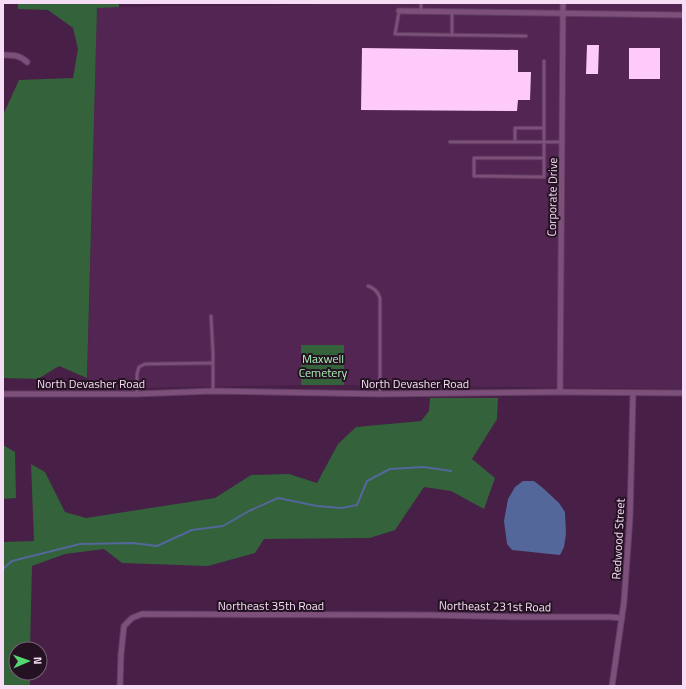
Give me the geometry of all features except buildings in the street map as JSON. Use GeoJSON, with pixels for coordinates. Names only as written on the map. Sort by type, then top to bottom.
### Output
{"type":"FeatureCollection","features":[{"type":"Feature","properties":{"kind":"street","name":"Corporate Drive"},"geometry":{"type":"LineString","coordinates":[[560,392],[563,3]]}},
{"type":"Feature","properties":{"kind":"street"},"geometry":{"type":"LineString","coordinates":[[399,11],[683,15]]}},
{"type":"Feature","properties":{"kind":"street"},"geometry":{"type":"LineString","coordinates":[[3,55],[23,57],[27,62]]}},
{"type":"Feature","properties":{"kind":"street","name":"North Devasher Road"},"geometry":{"type":"LineString","coordinates":[[3,394],[137,394],[213,391],[380,394],[560,392],[683,394]]}},
{"type":"Feature","properties":{"kind":"street","name":"Redwood Street"},"geometry":{"type":"LineString","coordinates":[[612,686],[624,602],[630,518],[633,393]]}},
{"type":"Feature","properties":{"kind":"street","name":"Northeast 35th Road"},"geometry":{"type":"LineString","coordinates":[[120,686],[124,626],[132,618],[142,614],[368,615]]}},
{"type":"Feature","properties":{"kind":"street","name":"Northeast 231st Road"},"geometry":{"type":"LineString","coordinates":[[368,615],[622,618]]}},
{"type":"Feature","properties":{"kind":"lane"},"geometry":{"type":"LineString","coordinates":[[420,3],[421,12]]}},
{"type":"Feature","properties":{"kind":"lane"},"geometry":{"type":"LineString","coordinates":[[399,11],[395,34],[526,36]]}},
{"type":"Feature","properties":{"kind":"lane"},"geometry":{"type":"LineString","coordinates":[[452,12],[452,35]]}},
{"type":"Feature","properties":{"kind":"lane"},"geometry":{"type":"LineString","coordinates":[[544,61],[544,128],[544,142],[544,158],[544,177],[474,176],[474,158],[544,158]]}},
{"type":"Feature","properties":{"kind":"lane"},"geometry":{"type":"LineString","coordinates":[[515,142],[515,128],[544,128]]}},
{"type":"Feature","properties":{"kind":"lane"},"geometry":{"type":"LineString","coordinates":[[450,142],[562,142]]}},
{"type":"Feature","properties":{"kind":"lane"},"geometry":{"type":"LineString","coordinates":[[368,286],[376,290],[380,298],[380,394]]}},
{"type":"Feature","properties":{"kind":"lane"},"geometry":{"type":"LineString","coordinates":[[211,316],[214,353],[213,391]]}},
{"type":"Feature","properties":{"kind":"lane"},"geometry":{"type":"LineString","coordinates":[[137,394],[137,374],[139,367],[145,364],[213,363]]}},
{"type":"Feature","properties":{"kind":"shaded area"},"geometry":{"type":"Polygon","coordinates":[[[313,3],[683,3],[683,389],[344,385],[344,345],[301,345],[301,385],[87,389],[97,7],[313,5],[313,3]]]}},
{"type":"Feature","properties":{"kind":"green space"},"geometry":{"type":"Polygon","coordinates":[[[18,3],[119,3],[119,7],[97,8],[87,378],[59,366],[38,379],[3,378],[3,115],[19,80],[73,78],[78,49],[73,28],[48,10],[18,9],[18,3]]]}},
{"type":"Feature","properties":{"kind":"green space","name":"Maxwell Cemetery"},"geometry":{"type":"Polygon","coordinates":[[[301,345],[344,345],[344,385],[301,385],[301,345]]]}},
{"type":"Feature","properties":{"kind":"green space"},"geometry":{"type":"Polygon","coordinates":[[[430,398],[498,398],[497,419],[472,459],[495,478],[484,509],[451,491],[424,487],[395,530],[370,538],[264,539],[255,553],[208,566],[122,563],[104,549],[65,554],[32,566],[30,641],[8,641],[8,681],[30,681],[30,686],[3,686],[3,542],[34,541],[31,464],[45,472],[65,512],[86,518],[215,498],[251,475],[289,474],[317,483],[338,444],[356,427],[421,421],[429,411],[430,398]]]}},
{"type":"Feature","properties":{"kind":"green space"},"geometry":{"type":"Polygon","coordinates":[[[3,445],[15,452],[16,498],[3,499],[3,445]]]}},
{"type":"Feature","properties":{"kind":"water"},"geometry":{"type":"Polygon","coordinates":[[[523,481],[534,481],[559,503],[565,512],[566,534],[564,547],[560,555],[512,550],[507,544],[504,521],[508,499],[515,487],[523,481]]]}},
{"type":"Feature","properties":{"kind":"waterway"},"geometry":{"type":"LineString","coordinates":[[3,569],[12,561],[80,544],[133,543],[157,546],[192,530],[223,526],[249,511],[278,498],[317,506],[342,508],[357,505],[367,481],[390,469],[424,467],[451,471]]}}]}
